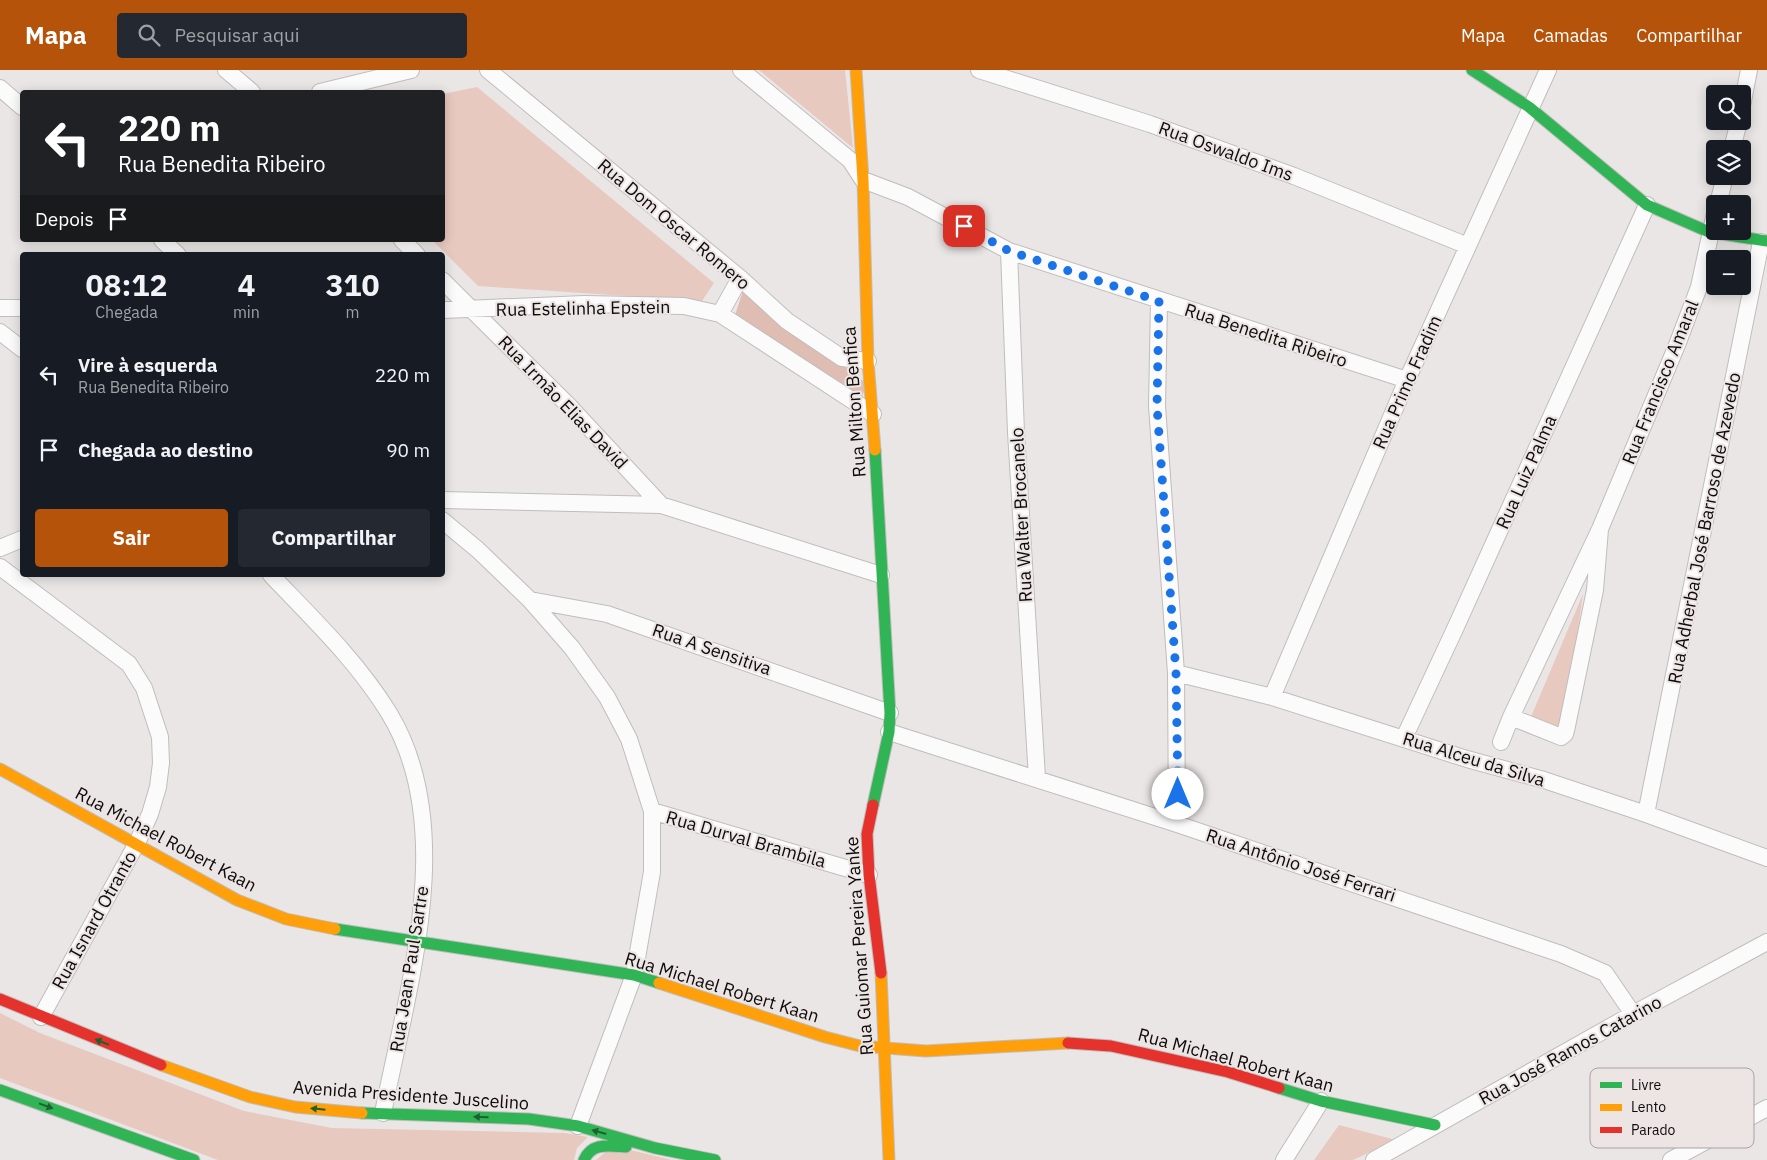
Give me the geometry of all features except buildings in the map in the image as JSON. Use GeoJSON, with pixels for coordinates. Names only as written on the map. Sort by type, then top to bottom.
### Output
{"type":"FeatureCollection","features":[{"type":"Feature","properties":{"kind":"street"},"geometry":{"type":"LineString","coordinates":[[226,70],[250,90]]}},
{"type":"Feature","properties":{"kind":"street"},"geometry":{"type":"LineString","coordinates":[[328,90],[411,70]]}},
{"type":"Feature","properties":{"kind":"street","name":"Rua Dom Oscar Romero"},"geometry":{"type":"LineString","coordinates":[[488,70],[740,278],[787,321],[842,358],[868,361]]}},
{"type":"Feature","properties":{"kind":"street"},"geometry":{"type":"LineString","coordinates":[[742,70],[850,160],[863,180]]}},
{"type":"Feature","properties":{"kind":"street","name":"Rua Milton Benfica"},"geometry":{"type":"LineString","coordinates":[[856,70],[863,180],[868,361],[873,414],[890,713],[889,732]]}},
{"type":"Feature","properties":{"kind":"street","name":"Rua Oswaldo Ims"},"geometry":{"type":"LineString","coordinates":[[979,70],[1150,124],[1294,176],[1468,246]]}},
{"type":"Feature","properties":{"kind":"street"},"geometry":{"type":"LineString","coordinates":[[1472,70],[1529,107],[1647,205],[1706,230]]}},
{"type":"Feature","properties":{"kind":"street","name":"Rua Primo Fradim"},"geometry":{"type":"LineString","coordinates":[[1272,697],[1407,380],[1529,107],[1548,70]]}},
{"type":"Feature","properties":{"kind":"street"},"geometry":{"type":"LineString","coordinates":[[1747,85],[1750,70]]}},
{"type":"Feature","properties":{"kind":"street"},"geometry":{"type":"LineString","coordinates":[[0,88],[20,105]]}},
{"type":"Feature","properties":{"kind":"street","name":"Rua Benedita Ribeiro"},"geometry":{"type":"LineString","coordinates":[[863,180],[908,197],[1009,251],[1407,380]]}},
{"type":"Feature","properties":{"kind":"street","name":"Rua Luiz Palma"},"geometry":{"type":"LineString","coordinates":[[1404,738],[1647,205]]}},
{"type":"Feature","properties":{"kind":"street"},"geometry":{"type":"LineString","coordinates":[[1751,239],[1764,241]]}},
{"type":"Feature","properties":{"kind":"street","name":"Rua Francisco Amaral"},"geometry":{"type":"LineString","coordinates":[[1501,742],[1600,529],[1699,287],[1708,240]]}},
{"type":"Feature","properties":{"kind":"street","name":"Rua Adherbal José Barroso de Azevedo"},"geometry":{"type":"LineString","coordinates":[[1646,814],[1764,241]]}},
{"type":"Feature","properties":{"kind":"street"},"geometry":{"type":"LineString","coordinates":[[164,242],[175,252]]}},
{"type":"Feature","properties":{"kind":"street"},"geometry":{"type":"LineString","coordinates":[[404,242],[414,252]]}},
{"type":"Feature","properties":{"kind":"street","name":"Rua Walter Brocanelo"},"geometry":{"type":"LineString","coordinates":[[1009,251],[1017,442],[1037,778]]}},
{"type":"Feature","properties":{"kind":"street"},"geometry":{"type":"LineString","coordinates":[[720,314],[740,278]]}},
{"type":"Feature","properties":{"kind":"street","name":"Rua Irmão Elias David"},"geometry":{"type":"LineString","coordinates":[[445,283],[570,406],[661,505]]}},
{"type":"Feature","properties":{"kind":"street"},"geometry":{"type":"LineString","coordinates":[[1159,301],[1157,406],[1176,673],[1177,824]]}},
{"type":"Feature","properties":{"kind":"street","name":"Rua Estelinha Epstein"},"geometry":{"type":"LineString","coordinates":[[445,310],[584,304],[684,306],[720,314],[873,414]]}},
{"type":"Feature","properties":{"kind":"street"},"geometry":{"type":"LineString","coordinates":[[0,308],[20,308]]}},
{"type":"Feature","properties":{"kind":"street"},"geometry":{"type":"LineString","coordinates":[[0,332],[20,347]]}},
{"type":"Feature","properties":{"kind":"street"},"geometry":{"type":"LineString","coordinates":[[445,500],[661,505],[881,575]]}},
{"type":"Feature","properties":{"kind":"street"},"geometry":{"type":"LineString","coordinates":[[445,522],[478,550],[530,600],[572,648],[608,697],[628,739],[652,811],[652,872],[634,975],[578,1126]]}},
{"type":"Feature","properties":{"kind":"street","name":"Rua Francisco Amaral"},"geometry":{"type":"LineString","coordinates":[[1511,717],[1561,737],[1565,734],[1595,590],[1600,529]]}},
{"type":"Feature","properties":{"kind":"street"},"geometry":{"type":"LineString","coordinates":[[0,548],[20,540]]}},
{"type":"Feature","properties":{"kind":"street","name":"Rua Isnard Otranto"},"geometry":{"type":"LineString","coordinates":[[0,567],[129,664],[144,688],[160,737],[162,763],[156,796],[136,843],[41,1017]]}},
{"type":"Feature","properties":{"kind":"street","name":"Rua Jean Paul Sartre"},"geometry":{"type":"LineString","coordinates":[[273,577],[357,665],[389,714],[404,742],[417,785],[426,849],[417,940],[383,1113]]}},
{"type":"Feature","properties":{"kind":"street","name":"Rua A Sensitiva"},"geometry":{"type":"LineString","coordinates":[[530,600],[608,614],[890,713]]}},
{"type":"Feature","properties":{"kind":"street","name":"Rua Alceu da Silva"},"geometry":{"type":"LineString","coordinates":[[1176,673],[1272,697],[1467,759],[1544,780],[1646,814],[1767,858]]}},
{"type":"Feature","properties":{"kind":"street","name":"Rua Antônio José Ferrari"},"geometry":{"type":"LineString","coordinates":[[889,732],[1177,824],[1562,954],[1605,972],[1633,1014]]}},
{"type":"Feature","properties":{"kind":"street","name":"Rua Guiomar Pereira Yanke"},"geometry":{"type":"LineString","coordinates":[[889,732],[867,834],[869,875],[880,961],[889,1160]]}},
{"type":"Feature","properties":{"kind":"street","name":"Rua Michael Robert Kaan"},"geometry":{"type":"LineString","coordinates":[[0,769],[237,900],[286,919],[322,927],[417,940],[634,975],[825,1037],[860,1046],[926,1051],[1070,1043],[1111,1046],[1228,1072],[1322,1101],[1435,1125]]}},
{"type":"Feature","properties":{"kind":"street","name":"Rua Durval Brambila"},"geometry":{"type":"LineString","coordinates":[[652,811],[869,875]]}},
{"type":"Feature","properties":{"kind":"street","name":"Rua José Ramos Catarino"},"geometry":{"type":"LineString","coordinates":[[1374,1160],[1633,1014],[1767,942]]}},
{"type":"Feature","properties":{"kind":"street","name":"Avenida Presidente Juscelino"},"geometry":{"type":"LineString","coordinates":[[0,999],[148,1060],[250,1097],[295,1107],[383,1113],[530,1119],[578,1126],[655,1148],[715,1160]]}},
{"type":"Feature","properties":{"kind":"street"},"geometry":{"type":"LineString","coordinates":[[0,1090],[194,1160]]}},
{"type":"Feature","properties":{"kind":"street"},"geometry":{"type":"LineString","coordinates":[[1284,1160],[1322,1101]]}},
{"type":"Feature","properties":{"kind":"street"},"geometry":{"type":"LineString","coordinates":[[1754,1115],[1767,1108]]}},
{"type":"Feature","properties":{"kind":"street"},"geometry":{"type":"LineString","coordinates":[[584,1160],[588,1151],[600,1145],[655,1148]]}},
{"type":"Feature","properties":{"kind":"street"},"geometry":{"type":"LineString","coordinates":[[1671,1160],[1693,1148]]}},
{"type":"Feature","properties":{"kind":"shaded area"},"geometry":{"type":"Polygon","coordinates":[[[759,70],[845,70],[853,148],[759,70]]]}},
{"type":"Feature","properties":{"kind":"shaded area"},"geometry":{"type":"Polygon","coordinates":[[[477,87],[714,283],[702,301],[478,286],[434,242],[445,242],[445,94],[477,87]]]}},
{"type":"Feature","properties":{"kind":"shaded area"},"geometry":{"type":"Polygon","coordinates":[[[744,288],[867,384],[860,401],[734,318],[744,288]]]}},
{"type":"Feature","properties":{"kind":"shaded area"},"geometry":{"type":"Polygon","coordinates":[[[1583,594],[1563,733],[1530,719],[1583,594]]]}},
{"type":"Feature","properties":{"kind":"shaded area"},"geometry":{"type":"Polygon","coordinates":[[[0,1013],[40,1033],[244,1111],[332,1128],[565,1133],[588,1137],[577,1148],[574,1160],[218,1160],[0,1078],[0,1013]]]}},
{"type":"Feature","properties":{"kind":"shaded area"},"geometry":{"type":"Polygon","coordinates":[[[1339,1125],[1396,1140],[1353,1160],[1314,1160],[1339,1125]]]}},
{"type":"Feature","properties":{"kind":"shaded area"},"geometry":{"type":"Polygon","coordinates":[[[613,1146],[672,1160],[596,1160],[613,1146]]]}},
{"type":"Feature","properties":{"kind":"traffic: fast"},"geometry":{"type":"LineString","coordinates":[[1472,70],[1529,107],[1647,205],[1709,232],[1767,241]]}},
{"type":"Feature","properties":{"kind":"traffic: fast"},"geometry":{"type":"LineString","coordinates":[[873,805],[889,732],[890,713],[875,450]]}},
{"type":"Feature","properties":{"kind":"traffic: fast"},"geometry":{"type":"LineString","coordinates":[[335,929],[634,975],[659,983]]}},
{"type":"Feature","properties":{"kind":"traffic: fast"},"geometry":{"type":"LineString","coordinates":[[1279,1088],[1321,1101],[1435,1125]]}},
{"type":"Feature","properties":{"kind":"traffic: fast"},"geometry":{"type":"LineString","coordinates":[[0,1090],[194,1160]]}},
{"type":"Feature","properties":{"kind":"traffic: fast"},"geometry":{"type":"LineString","coordinates":[[362,1113],[529,1119],[578,1126],[655,1148],[715,1160]]}},
{"type":"Feature","properties":{"kind":"traffic: fast"},"geometry":{"type":"LineString","coordinates":[[584,1160],[592,1150],[602,1146],[626,1147]]}},
{"type":"Feature","properties":{"kind":"traffic: slow"},"geometry":{"type":"LineString","coordinates":[[856,70],[863,180],[868,361],[875,450]]}},
{"type":"Feature","properties":{"kind":"traffic: slow"},"geometry":{"type":"LineString","coordinates":[[0,769],[237,900],[286,919],[335,929]]}},
{"type":"Feature","properties":{"kind":"traffic: slow"},"geometry":{"type":"LineString","coordinates":[[881,973],[889,1160]]}},
{"type":"Feature","properties":{"kind":"traffic: slow"},"geometry":{"type":"LineString","coordinates":[[659,983],[825,1037],[860,1046],[926,1051],[1068,1043]]}},
{"type":"Feature","properties":{"kind":"traffic: slow"},"geometry":{"type":"LineString","coordinates":[[161,1065],[250,1097],[295,1107],[362,1113]]}},
{"type":"Feature","properties":{"kind":"traffic: jam"},"geometry":{"type":"LineString","coordinates":[[873,805],[867,834],[869,875],[881,973]]}},
{"type":"Feature","properties":{"kind":"traffic: jam"},"geometry":{"type":"LineString","coordinates":[[0,999],[161,1065]]}},
{"type":"Feature","properties":{"kind":"traffic: jam"},"geometry":{"type":"LineString","coordinates":[[1068,1043],[1111,1046],[1228,1072],[1279,1088]]}},
{"type":"Feature","properties":{"kind":"route"},"geometry":{"type":"LineString","coordinates":[[964,226],[1009,251],[1159,301],[1157,406],[1176,673],[1178,794]]}}]}
